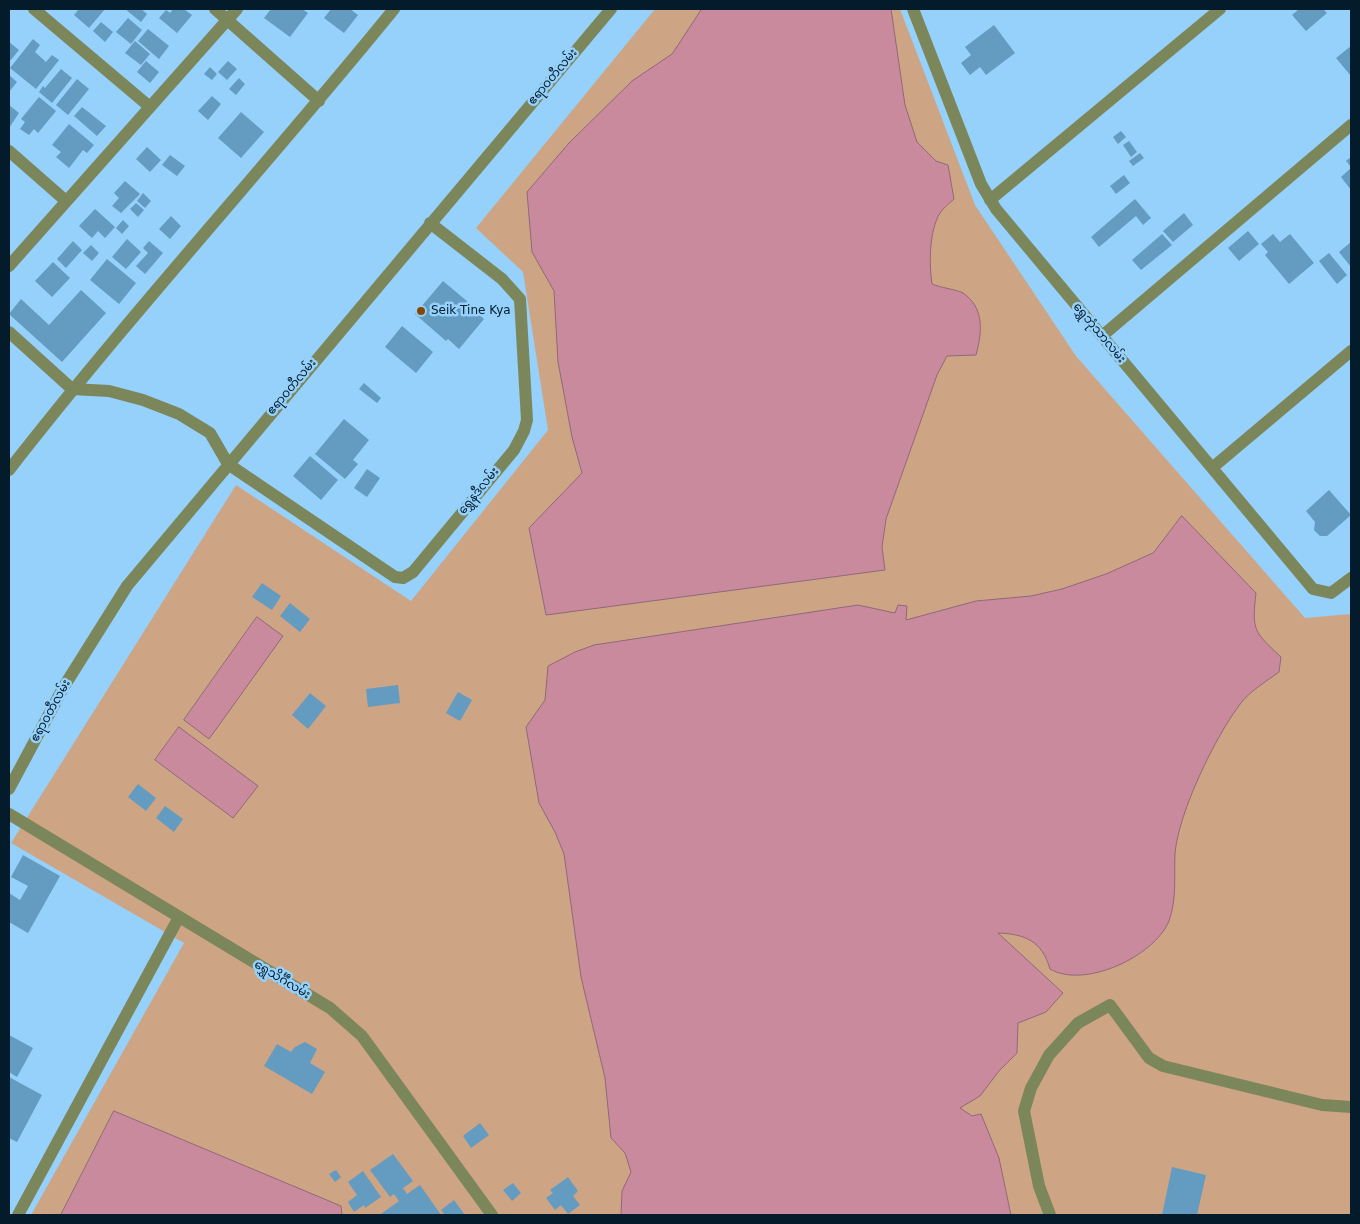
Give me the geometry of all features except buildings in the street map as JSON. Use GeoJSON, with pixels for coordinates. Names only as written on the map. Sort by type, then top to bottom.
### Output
{"type":"FeatureCollection","features":[{"type":"Feature","properties":{"kind":"street"},"geometry":{"type":"LineString","coordinates":[[34,9],[150,107]]}},
{"type":"Feature","properties":{"kind":"street"},"geometry":{"type":"LineString","coordinates":[[215,9],[319,101]]}},
{"type":"Feature","properties":{"kind":"street"},"geometry":{"type":"LineString","coordinates":[[9,266],[237,9]]}},
{"type":"Feature","properties":{"kind":"street"},"geometry":{"type":"LineString","coordinates":[[9,470],[72,389],[319,101],[394,9]]}},
{"type":"Feature","properties":{"kind":"street","name":"ဧရာဝတီလမ်း"},"geometry":{"type":"LineString","coordinates":[[9,789],[63,688],[127,586],[610,9]]}},
{"type":"Feature","properties":{"kind":"street","name":"ရွှေဘုံသာလမ်း"},"geometry":{"type":"LineString","coordinates":[[913,9],[981,184],[1005,221],[1313,588],[1331,593],[1351,578]]}},
{"type":"Feature","properties":{"kind":"street"},"geometry":{"type":"LineString","coordinates":[[990,200],[1220,9]]}},
{"type":"Feature","properties":{"kind":"street"},"geometry":{"type":"LineString","coordinates":[[1102,336],[1351,125]]}},
{"type":"Feature","properties":{"kind":"street"},"geometry":{"type":"LineString","coordinates":[[9,151],[66,201]]}},
{"type":"Feature","properties":{"kind":"street","name":"ရွှေနဒီလမ်း"},"geometry":{"type":"LineString","coordinates":[[228,464],[395,577],[403,578],[413,572],[514,450],[524,431],[527,420],[520,299],[502,279],[430,223]]}},
{"type":"Feature","properties":{"kind":"street"},"geometry":{"type":"LineString","coordinates":[[9,332],[72,389],[109,391],[143,400],[179,414],[210,433],[228,464]]}},
{"type":"Feature","properties":{"kind":"street"},"geometry":{"type":"LineString","coordinates":[[1212,468],[1351,351]]}},
{"type":"Feature","properties":{"kind":"street","name":"ရွှေသိင်္ဂီလမ်း"},"geometry":{"type":"LineString","coordinates":[[9,814],[330,1008],[362,1036],[492,1215]]}},
{"type":"Feature","properties":{"kind":"street"},"geometry":{"type":"LineString","coordinates":[[18,1215],[180,917]]}},
{"type":"Feature","properties":{"kind":"street"},"geometry":{"type":"LineString","coordinates":[[1050,1215],[1039,1186],[1024,1111],[1031,1088],[1049,1055],[1078,1023],[1110,1006],[1149,1058],[1162,1066],[1322,1105],[1351,1106]]}},
{"type":"Feature","properties":{"kind":"shaded area"},"geometry":{"type":"Polygon","coordinates":[[[655,9],[900,9],[975,205],[1076,356],[1305,618],[1351,614],[1351,1215],[31,1215],[184,943],[11,843],[236,485],[411,601],[548,430],[523,272],[476,228],[655,9]]]}},
{"type":"Feature","properties":{"kind":"shaded area"},"geometry":{"type":"Polygon","coordinates":[[[702,9],[891,9],[905,105],[917,142],[936,161],[948,165],[954,199],[945,207],[936,220],[930,257],[932,284],[963,293],[975,306],[980,321],[980,338],[976,355],[947,356],[937,375],[886,519],[882,547],[885,570],[546,615],[529,528],[582,473],[572,437],[558,362],[554,291],[532,252],[527,192],[569,143],[632,81],[672,54],[702,9]]]}},
{"type":"Feature","properties":{"kind":"shaded area"},"geometry":{"type":"Polygon","coordinates":[[[1182,516],[1256,593],[1254,615],[1256,629],[1281,657],[1279,672],[1254,690],[1241,703],[1221,734],[1200,775],[1183,818],[1178,837],[1175,854],[1172,913],[1161,934],[1149,946],[1117,966],[1099,972],[1081,975],[1064,974],[1050,969],[1047,959],[1031,941],[1016,935],[998,933],[1063,993],[1046,1012],[1018,1023],[1017,1053],[999,1071],[980,1096],[960,1108],[972,1116],[981,1114],[999,1158],[1011,1215],[621,1215],[622,1191],[631,1172],[625,1153],[611,1138],[605,1078],[581,977],[564,854],[555,832],[539,803],[526,727],[545,700],[548,666],[575,652],[594,645],[858,605],[895,613],[898,605],[907,606],[906,620],[976,601],[1031,596],[1062,589],[1106,574],[1153,553],[1182,516]]]}},
{"type":"Feature","properties":{"kind":"shaded area"},"geometry":{"type":"Polygon","coordinates":[[[257,617],[283,636],[209,739],[184,720],[257,617]]]}},
{"type":"Feature","properties":{"kind":"shaded area"},"geometry":{"type":"Polygon","coordinates":[[[179,727],[258,786],[233,818],[155,760],[179,727]]]}},
{"type":"Feature","properties":{"kind":"shaded area"},"geometry":{"type":"Polygon","coordinates":[[[114,1111],[341,1206],[342,1215],[61,1215],[114,1111]]]}},
{"type":"Feature","properties":{"kind":"place","name":"Seik Tine Kya"},"geometry":{"type":"Point","coordinates":[421,311]}}]}
